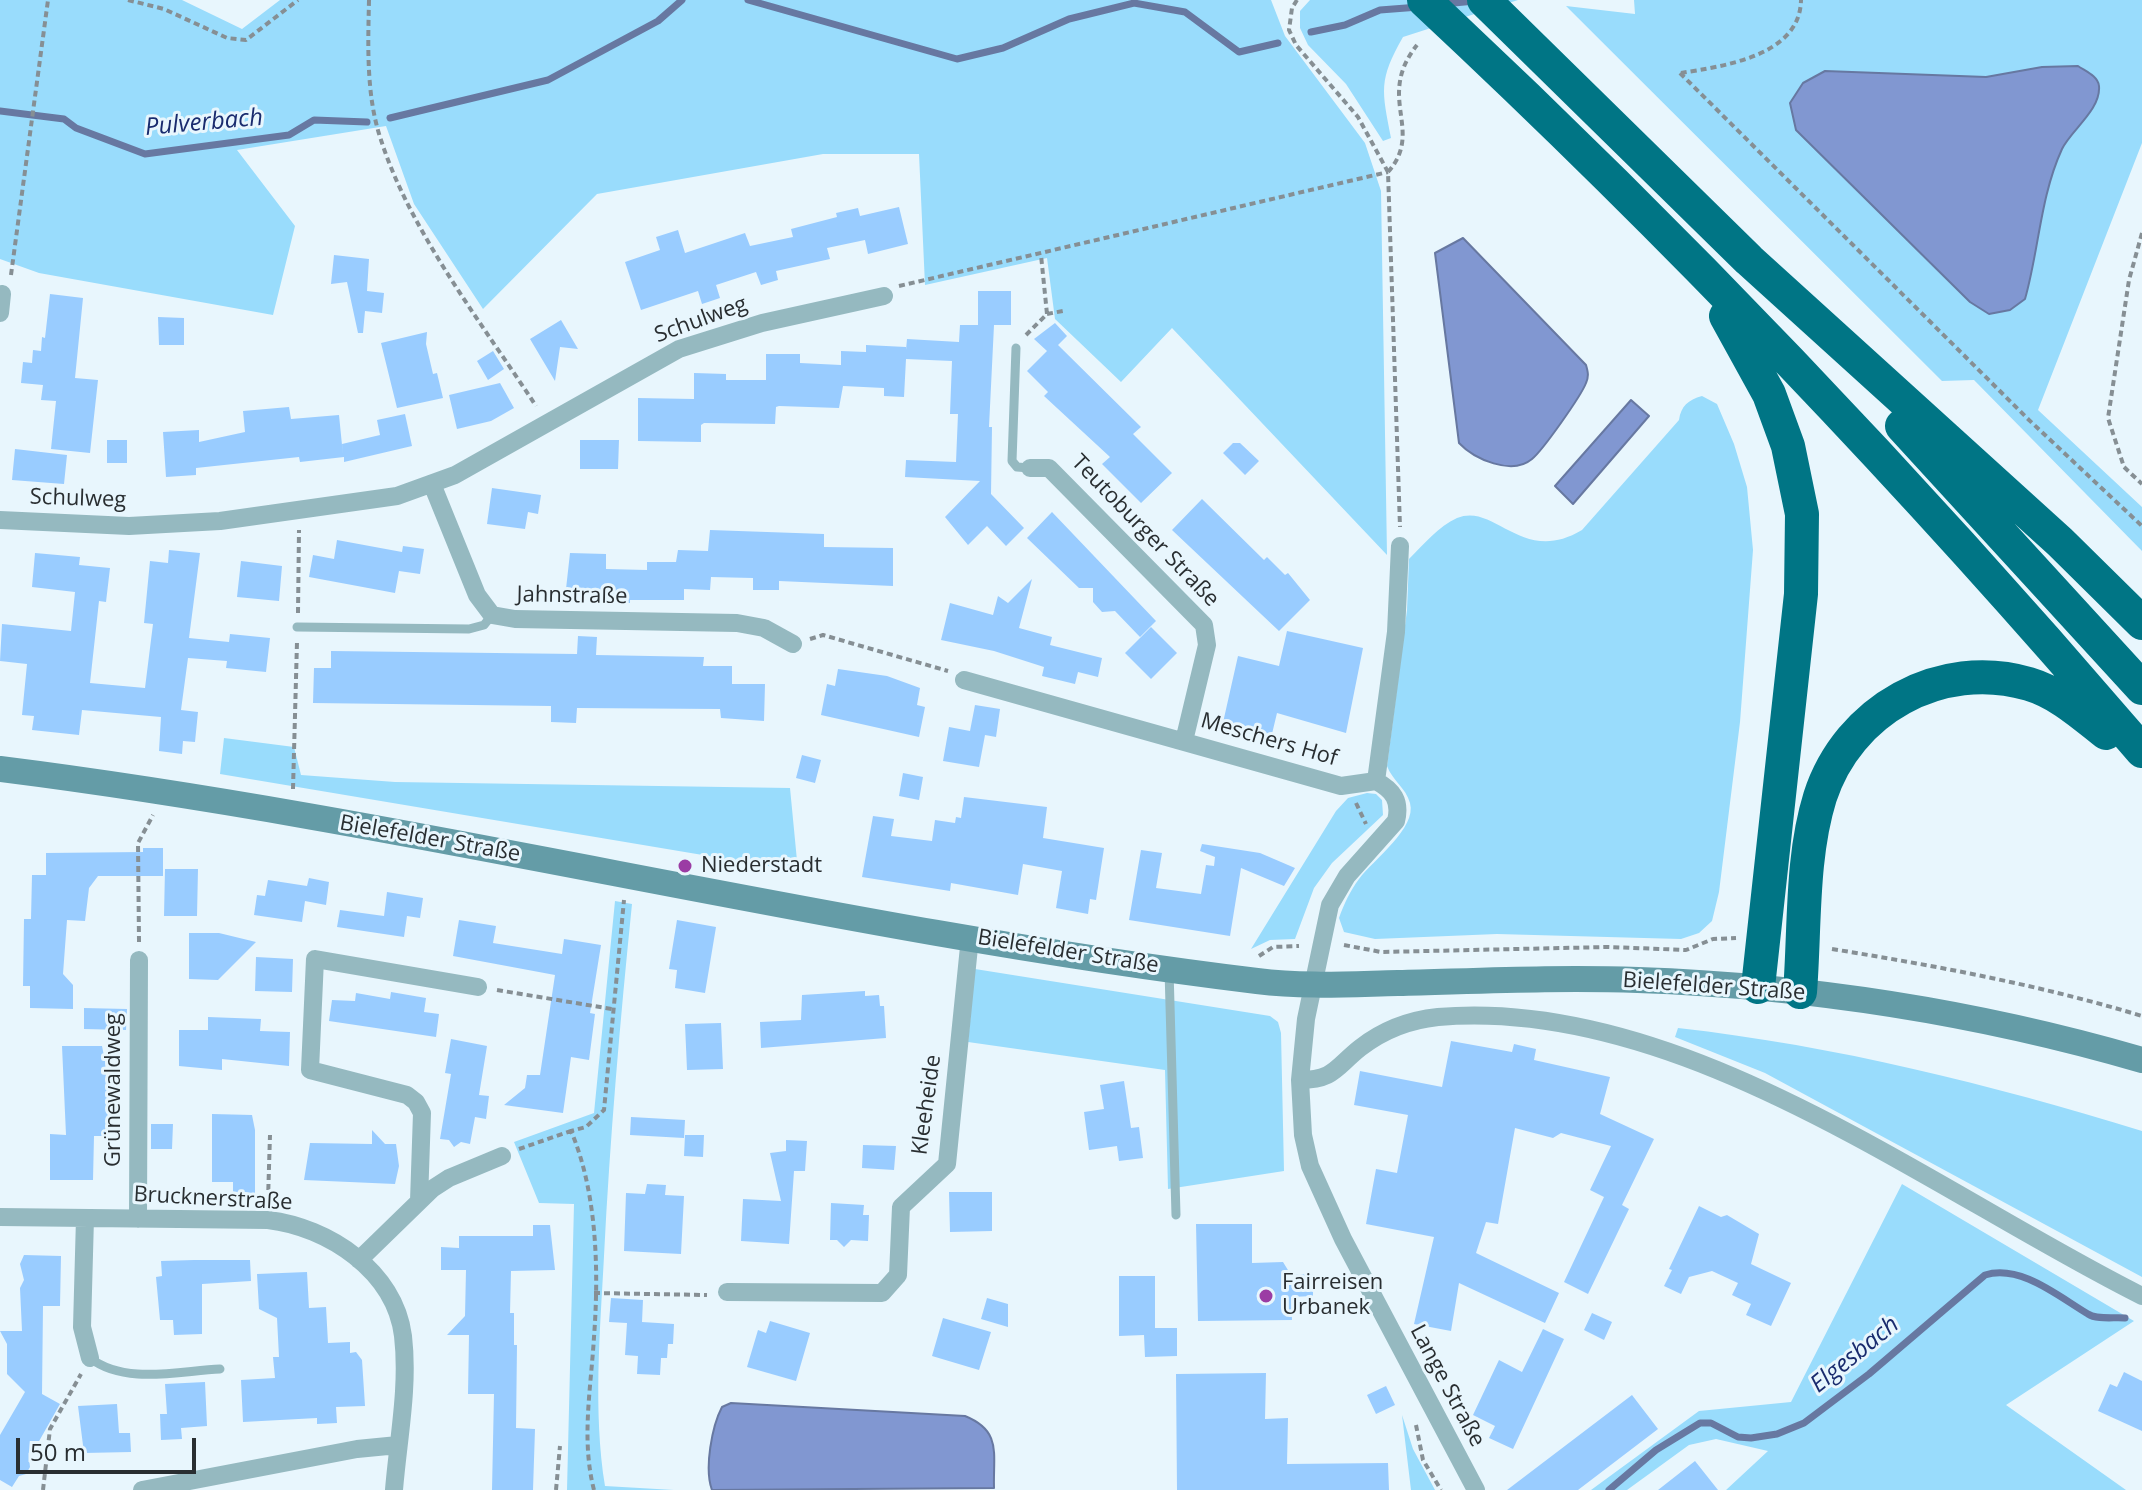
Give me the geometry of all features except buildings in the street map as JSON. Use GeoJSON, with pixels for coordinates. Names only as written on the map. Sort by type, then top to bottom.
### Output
{"type":"FeatureCollection","features":[{"type":"Feature","properties":{"kind":"highway"},"geometry":{"type":"LineString","coordinates":[[1424,0],[1718,286],[1907,486],[2142,751]]}},
{"type":"Feature","properties":{"kind":"highway"},"geometry":{"type":"LineString","coordinates":[[1484,0],[1749,260],[2060,542],[2142,623]]}},
{"type":"Feature","properties":{"kind":"highway"},"geometry":{"type":"LineString","coordinates":[[1643,214],[1721,308],[1745,345],[1769,394],[1788,446],[1802,514],[1801,594],[1758,987]]}},
{"type":"Feature","properties":{"kind":"highway"},"geometry":{"type":"LineString","coordinates":[[1749,260],[2142,688]]}},
{"type":"Feature","properties":{"kind":"highway"},"geometry":{"type":"LineString","coordinates":[[1800,992],[1810,846],[1820,798],[1839,756],[1873,716],[1897,699],[1954,678],[2007,679],[2052,693],[2142,762]]}},
{"type":"Feature","properties":{"kind":"main road","name":"Bielefelder Straße"},"geometry":{"type":"LineString","coordinates":[[0,769],[155,791],[970,937],[1253,980],[1311,985],[1636,980],[1758,987],[1898,1003],[1988,1020],[2142,1060]]}},
{"type":"Feature","properties":{"kind":"street","name":"Schulweg"},"geometry":{"type":"LineString","coordinates":[[0,520],[129,526],[220,521],[362,504],[432,484],[548,424],[679,349],[762,323],[884,296]]}},
{"type":"Feature","properties":{"kind":"street","name":"Teutoburger Straße"},"geometry":{"type":"LineString","coordinates":[[1030,468],[1049,468],[1204,625],[1207,645],[1184,741]]}},
{"type":"Feature","properties":{"kind":"street","name":"Jahnstraße"},"geometry":{"type":"LineString","coordinates":[[432,484],[477,595],[492,615],[515,619],[737,623],[764,628],[793,644]]}},
{"type":"Feature","properties":{"kind":"street"},"geometry":{"type":"LineString","coordinates":[[1311,985],[1319,946],[1338,890],[1396,821],[1399,809],[1395,796],[1376,781],[1396,632],[1400,546]]}},
{"type":"Feature","properties":{"kind":"street","name":"Meschers Hof"},"geometry":{"type":"LineString","coordinates":[[964,680],[1349,786],[1376,781]]}},
{"type":"Feature","properties":{"kind":"street","name":"Kleeheide"},"geometry":{"type":"LineString","coordinates":[[727,1292],[882,1293],[898,1275],[901,1207],[947,1164],[970,937]]}},
{"type":"Feature","properties":{"kind":"street"},"geometry":{"type":"LineString","coordinates":[[419,1201],[422,1113],[416,1102],[407,1095],[310,1070],[315,959],[478,987]]}},
{"type":"Feature","properties":{"kind":"street","name":"Grünewaldweg"},"geometry":{"type":"LineString","coordinates":[[138,1219],[139,960]]}},
{"type":"Feature","properties":{"kind":"street","name":"Lange Straße"},"geometry":{"type":"LineString","coordinates":[[1311,985],[1300,1080],[1303,1135],[1316,1180],[1418,1383],[1476,1490]]}},
{"type":"Feature","properties":{"kind":"street"},"geometry":{"type":"LineString","coordinates":[[1300,1080],[1327,1077],[1358,1049],[1401,1024],[1437,1017],[1519,1019],[1606,1033],[1718,1072],[1794,1106],[2061,1255],[2142,1296]]}},
{"type":"Feature","properties":{"kind":"street"},"geometry":{"type":"LineString","coordinates":[[359,1260],[419,1201],[449,1178],[502,1156]]}},
{"type":"Feature","properties":{"kind":"street","name":"Brucknerstraße"},"geometry":{"type":"LineString","coordinates":[[0,1217],[268,1220],[308,1228],[359,1260],[382,1285],[403,1333],[405,1367],[394,1490]]}},
{"type":"Feature","properties":{"kind":"street"},"geometry":{"type":"LineString","coordinates":[[85,1218],[82,1327],[90,1358]]}},
{"type":"Feature","properties":{"kind":"street"},"geometry":{"type":"LineString","coordinates":[[142,1490],[357,1449],[398,1445]]}},
{"type":"Feature","properties":{"kind":"lane"},"geometry":{"type":"LineString","coordinates":[[1016,348],[1012,461],[1017,467],[1030,468]]}},
{"type":"Feature","properties":{"kind":"lane"},"geometry":{"type":"LineString","coordinates":[[297,627],[469,629],[484,625],[492,615]]}},
{"type":"Feature","properties":{"kind":"lane"},"geometry":{"type":"LineString","coordinates":[[1169,968],[1176,1215]]}},
{"type":"Feature","properties":{"kind":"lane"},"geometry":{"type":"LineString","coordinates":[[90,1358],[112,1371],[131,1374],[220,1369]]}},
{"type":"Feature","properties":{"kind":"path"},"geometry":{"type":"LineString","coordinates":[[1,304],[14,268],[48,0]]}},
{"type":"Feature","properties":{"kind":"path"},"geometry":{"type":"LineString","coordinates":[[128,0],[164,9],[227,38],[246,40],[298,0]]}},
{"type":"Feature","properties":{"kind":"path"},"geometry":{"type":"LineString","coordinates":[[369,0],[367,57],[380,140],[409,206],[548,424]]}},
{"type":"Feature","properties":{"kind":"path"},"geometry":{"type":"LineString","coordinates":[[1297,0],[1292,8],[1289,30],[1296,45],[1358,117],[1388,172],[1400,546]]}},
{"type":"Feature","properties":{"kind":"path"},"geometry":{"type":"LineString","coordinates":[[1801,0],[1800,13],[1791,31],[1763,53],[1725,66],[1680,73],[2029,420],[2142,526]]}},
{"type":"Feature","properties":{"kind":"path"},"geometry":{"type":"LineString","coordinates":[[884,296],[903,284],[1041,255],[1388,172],[1402,156],[1403,132],[1396,99],[1399,74],[1417,45]]}},
{"type":"Feature","properties":{"kind":"path"},"geometry":{"type":"LineString","coordinates":[[2142,233],[2129,280],[2108,418],[2124,467],[2142,484]]}},
{"type":"Feature","properties":{"kind":"path"},"geometry":{"type":"LineString","coordinates":[[1041,255],[1047,314]]}},
{"type":"Feature","properties":{"kind":"path"},"geometry":{"type":"LineString","coordinates":[[1016,348],[1047,314],[1063,311]]}},
{"type":"Feature","properties":{"kind":"path"},"geometry":{"type":"LineString","coordinates":[[292,815],[299,512]]}},
{"type":"Feature","properties":{"kind":"path"},"geometry":{"type":"LineString","coordinates":[[793,644],[823,635],[938,665],[964,680]]}},
{"type":"Feature","properties":{"kind":"path"},"geometry":{"type":"LineString","coordinates":[[1349,786],[1375,845]]}},
{"type":"Feature","properties":{"kind":"path"},"geometry":{"type":"LineString","coordinates":[[139,960],[138,843],[152,821],[155,791]]}},
{"type":"Feature","properties":{"kind":"path"},"geometry":{"type":"LineString","coordinates":[[502,1156],[586,1127],[604,1110],[626,873]]}},
{"type":"Feature","properties":{"kind":"path"},"geometry":{"type":"LineString","coordinates":[[1253,980],[1257,958],[1273,947],[1349,945],[1381,952],[1608,947],[1686,950],[1713,939],[1735,938]]}},
{"type":"Feature","properties":{"kind":"path"},"geometry":{"type":"LineString","coordinates":[[1833,949],[1956,969],[2068,993],[2142,1016]]}},
{"type":"Feature","properties":{"kind":"path"},"geometry":{"type":"LineString","coordinates":[[478,987],[612,1009]]}},
{"type":"Feature","properties":{"kind":"path"},"geometry":{"type":"LineString","coordinates":[[571,1131],[583,1159],[589,1201],[594,1293],[588,1466],[594,1490]]}},
{"type":"Feature","properties":{"kind":"path"},"geometry":{"type":"LineString","coordinates":[[268,1220],[270,1135]]}},
{"type":"Feature","properties":{"kind":"path"},"geometry":{"type":"LineString","coordinates":[[594,1293],[696,1297],[727,1292]]}},
{"type":"Feature","properties":{"kind":"path"},"geometry":{"type":"LineString","coordinates":[[43,1490],[50,1429],[90,1358]]}},
{"type":"Feature","properties":{"kind":"path"},"geometry":{"type":"LineString","coordinates":[[1418,1383],[1414,1412],[1423,1460],[1441,1490]]}},
{"type":"Feature","properties":{"kind":"path"},"geometry":{"type":"LineString","coordinates":[[556,1490],[560,1446]]}},
{"type":"Feature","properties":{"kind":"shaded area"},"geometry":{"type":"Polygon","coordinates":[[[0,0],[182,0],[242,29],[280,0],[1271,0],[1285,36],[1365,143],[1381,191],[1387,555],[1172,328],[1121,382],[1055,319],[1047,258],[925,285],[919,154],[823,154],[597,194],[483,309],[414,204],[386,126],[237,150],[295,226],[273,315],[39,273],[0,259],[0,0]]]}},
{"type":"Feature","properties":{"kind":"shaded area"},"geometry":{"type":"Polygon","coordinates":[[[1310,0],[1518,0],[1403,37],[1389,65],[1384,86],[1391,138],[1383,141],[1346,84],[1308,45],[1300,28],[1300,11],[1310,0]]]}},
{"type":"Feature","properties":{"kind":"shaded area"},"geometry":{"type":"Polygon","coordinates":[[[1634,0],[2142,0],[2142,143],[2038,410],[2142,507],[2142,551],[1974,380],[1942,381],[1566,6],[1635,14],[1634,0]]]}},
{"type":"Feature","properties":{"kind":"shaded area"},"geometry":{"type":"Polygon","coordinates":[[[2078,66],[2096,79],[2098,95],[2085,119],[2066,142],[2055,167],[2025,299],[2010,310],[1989,314],[1970,302],[1796,130],[1790,103],[1803,83],[1825,71],[1986,77],[2042,67],[2078,66]]]}},
{"type":"Feature","properties":{"kind":"shaded area"},"geometry":{"type":"Polygon","coordinates":[[[1463,238],[1587,367],[1587,381],[1577,399],[1544,445],[1524,464],[1504,466],[1483,460],[1459,443],[1435,253],[1463,238]]]}},
{"type":"Feature","properties":{"kind":"shaded area"},"geometry":{"type":"Polygon","coordinates":[[[1702,396],[1717,404],[1734,444],[1747,487],[1753,550],[1740,722],[1719,892],[1712,921],[1699,933],[1681,939],[1497,934],[1375,939],[1344,932],[1339,918],[1350,893],[1365,871],[1401,833],[1410,813],[1408,798],[1387,766],[1407,610],[1409,559],[1444,526],[1457,518],[1471,515],[1526,538],[1542,541],[1561,539],[1582,530],[1679,420],[1686,404],[1702,396]]]}},
{"type":"Feature","properties":{"kind":"shaded area"},"geometry":{"type":"Polygon","coordinates":[[[1631,400],[1649,416],[1573,504],[1555,486],[1631,400]]]}},
{"type":"Feature","properties":{"kind":"shaded area"},"geometry":{"type":"Polygon","coordinates":[[[224,738],[294,747],[301,775],[395,782],[790,788],[798,871],[220,774],[224,738]]]}},
{"type":"Feature","properties":{"kind":"shaded area"},"geometry":{"type":"Polygon","coordinates":[[[1376,794],[1382,800],[1383,815],[1332,863],[1314,888],[1295,939],[1270,940],[1251,949],[1336,811],[1348,798],[1376,794]]]}},
{"type":"Feature","properties":{"kind":"shaded area"},"geometry":{"type":"Polygon","coordinates":[[[615,901],[632,904],[612,1124],[601,1313],[598,1400],[601,1458],[605,1486],[674,1490],[567,1490],[574,1204],[539,1203],[514,1142],[594,1113],[615,901]]]}},
{"type":"Feature","properties":{"kind":"shaded area"},"geometry":{"type":"Polygon","coordinates":[[[975,969],[1270,1016],[1278,1022],[1281,1033],[1284,1171],[1168,1189],[1165,1070],[968,1042],[975,969]]]}},
{"type":"Feature","properties":{"kind":"shaded area"},"geometry":{"type":"Polygon","coordinates":[[[1678,1028],[1854,1056],[1970,1083],[2142,1131],[2142,1277],[1765,1073],[1675,1037],[1678,1028]]]}},
{"type":"Feature","properties":{"kind":"shaded area"},"geometry":{"type":"Polygon","coordinates":[[[1902,1184],[2134,1321],[2006,1405],[2126,1490],[1726,1490],[1768,1451],[1716,1439],[1689,1445],[1627,1490],[1591,1490],[1699,1411],[1791,1402],[1902,1184]]]}},
{"type":"Feature","properties":{"kind":"shaded area"},"geometry":{"type":"Polygon","coordinates":[[[731,1403],[965,1416],[977,1422],[990,1436],[994,1454],[994,1488],[712,1490],[709,1460],[712,1436],[722,1407],[731,1403]]]}},
{"type":"Feature","properties":{"kind":"shaded area"},"geometry":{"type":"Polygon","coordinates":[[[1402,1415],[1413,1449],[1435,1490],[1411,1490],[1402,1415]]]}},
{"type":"Feature","properties":{"kind":"waterway","name":"Pulverbach"},"geometry":{"type":"LineString","coordinates":[[390,118],[548,80],[658,21],[682,0]]}},
{"type":"Feature","properties":{"kind":"waterway","name":"Pulverbach"},"geometry":{"type":"LineString","coordinates":[[748,0],[957,59],[1003,48],[1069,19],[1134,3],[1185,12],[1239,52],[1278,43]]}},
{"type":"Feature","properties":{"kind":"waterway","name":"Pulverbach"},"geometry":{"type":"LineString","coordinates":[[1443,4],[1475,1]]}},
{"type":"Feature","properties":{"kind":"waterway","name":"Pulverbach"},"geometry":{"type":"LineString","coordinates":[[1311,32],[1345,25],[1380,10],[1419,7]]}},
{"type":"Feature","properties":{"kind":"waterway","name":"Pulverbach"},"geometry":{"type":"LineString","coordinates":[[0,111],[64,119],[76,128],[145,154],[289,135],[314,120],[367,122]]}},
{"type":"Feature","properties":{"kind":"waterway","name":"Elgesbach"},"geometry":{"type":"LineString","coordinates":[[1609,1490],[1656,1450],[1700,1423],[1711,1423],[1738,1437],[1751,1438],[1777,1434],[1804,1423],[1869,1374],[1985,1275],[1999,1273],[2026,1278],[2092,1316],[2125,1318]]}},
{"type":"Feature","properties":{"kind":"place","name":"Niederstadt"},"geometry":{"type":"Point","coordinates":[685,866]}},
{"type":"Feature","properties":{"kind":"place","name":"Fairreisen Urbanek"},"geometry":{"type":"Point","coordinates":[1266,1296]}}]}
